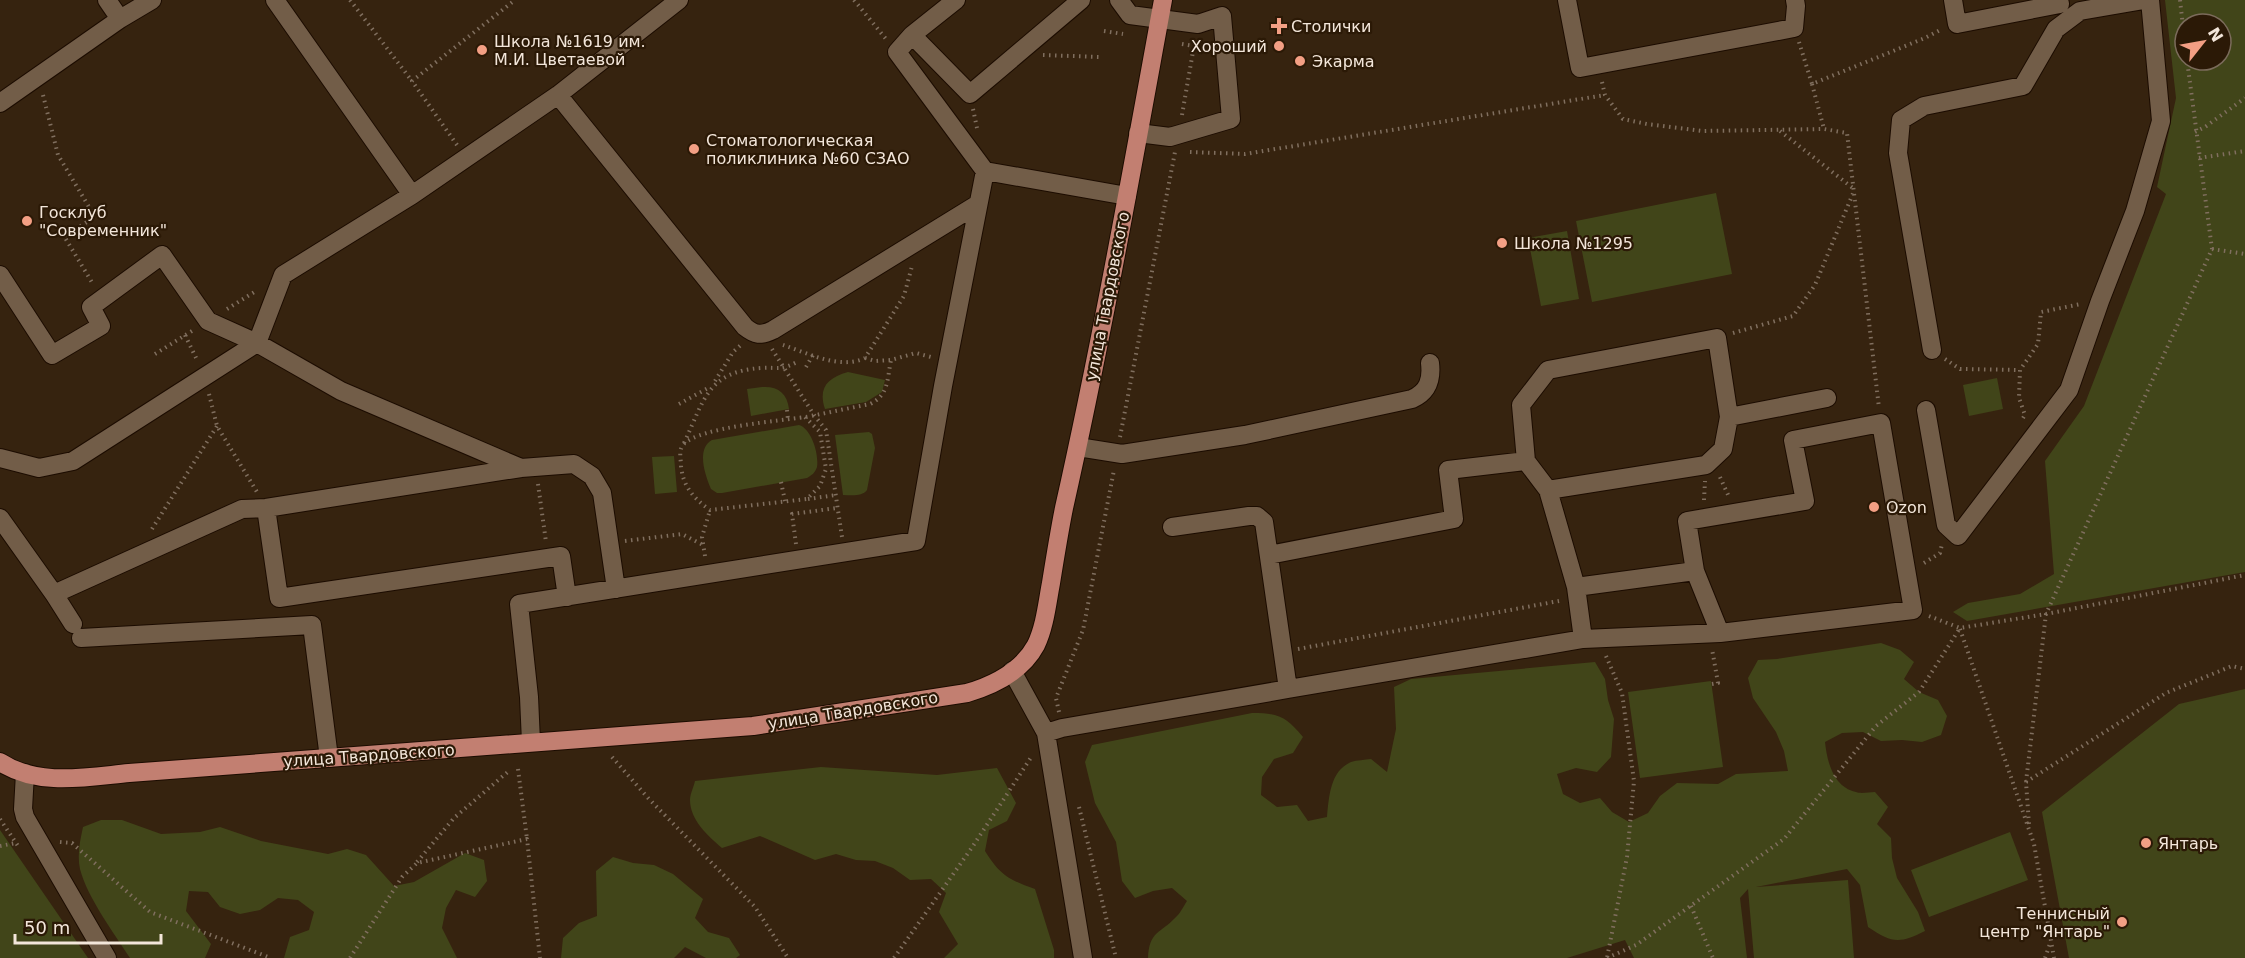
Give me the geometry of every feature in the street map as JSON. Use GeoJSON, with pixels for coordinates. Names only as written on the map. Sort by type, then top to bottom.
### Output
{"type":"FeatureCollection","features":[{"type":"Feature","properties":{"kind":"main road","name":"улица Твардовского"},"geometry":{"type":"LineString","coordinates":[[0,762],[25,773],[58,779],[753,726],[967,693],[995,683],[1030,654],[1042,630],[1163,0]]}},
{"type":"Feature","properties":{"kind":"street"},"geometry":{"type":"LineString","coordinates":[[107,0],[120,19]]}},
{"type":"Feature","properties":{"kind":"street"},"geometry":{"type":"LineString","coordinates":[[0,103],[120,19],[152,0]]}},
{"type":"Feature","properties":{"kind":"street"},"geometry":{"type":"LineString","coordinates":[[275,0],[412,195]]}},
{"type":"Feature","properties":{"kind":"street"},"geometry":{"type":"LineString","coordinates":[[0,458],[39,468],[73,461],[257,344],[283,275],[412,195],[558,95],[679,0]]}},
{"type":"Feature","properties":{"kind":"street"},"geometry":{"type":"LineString","coordinates":[[956,0],[912,35],[897,52],[985,171],[1127,196]]}},
{"type":"Feature","properties":{"kind":"street"},"geometry":{"type":"LineString","coordinates":[[912,35],[970,94],[1081,0]]}},
{"type":"Feature","properties":{"kind":"street"},"geometry":{"type":"LineString","coordinates":[[1119,0],[1130,15],[1160,20],[1198,24],[1222,16],[1231,119],[1170,137],[1138,133]]}},
{"type":"Feature","properties":{"kind":"street"},"geometry":{"type":"LineString","coordinates":[[1567,0],[1580,68],[1794,28],[1795,0]]}},
{"type":"Feature","properties":{"kind":"street"},"geometry":{"type":"LineString","coordinates":[[1953,0],[1957,24],[2060,4],[2059,0]]}},
{"type":"Feature","properties":{"kind":"street"},"geometry":{"type":"LineString","coordinates":[[1932,350],[1898,153],[1900,120],[1924,106],[2023,86],[2056,29],[2080,11],[2144,0]]}},
{"type":"Feature","properties":{"kind":"street"},"geometry":{"type":"LineString","coordinates":[[1926,410],[1946,525],[1958,536],[2069,390],[2135,211],[2161,121],[2150,0]]}},
{"type":"Feature","properties":{"kind":"street"},"geometry":{"type":"LineString","coordinates":[[558,95],[745,327],[754,334],[764,335],[773,330],[978,204]]}},
{"type":"Feature","properties":{"kind":"street"},"geometry":{"type":"LineString","coordinates":[[531,742],[529,697],[519,604],[916,541],[985,171]]}},
{"type":"Feature","properties":{"kind":"street"},"geometry":{"type":"LineString","coordinates":[[0,275],[52,355],[100,326],[91,307],[162,255],[208,321],[257,344],[341,391],[528,467]]}},
{"type":"Feature","properties":{"kind":"street"},"geometry":{"type":"LineString","coordinates":[[1548,490],[1709,463],[1723,449],[1729,417],[1717,338],[1548,370],[1521,405],[1526,461],[1548,490],[1577,592],[1583,639]]}},
{"type":"Feature","properties":{"kind":"street"},"geometry":{"type":"LineString","coordinates":[[1078,447],[1117,454],[1245,435],[1412,399],[1419,396],[1430,382],[1432,375],[1430,363]]}},
{"type":"Feature","properties":{"kind":"street"},"geometry":{"type":"LineString","coordinates":[[1729,417],[1827,398]]}},
{"type":"Feature","properties":{"kind":"street"},"geometry":{"type":"LineString","coordinates":[[1054,731],[1583,639],[1715,636],[1913,610],[1881,423],[1793,440],[1805,501],[1687,521],[1695,571],[1715,636]]}},
{"type":"Feature","properties":{"kind":"street"},"geometry":{"type":"LineString","coordinates":[[1269,555],[1454,519],[1449,470],[1526,461]]}},
{"type":"Feature","properties":{"kind":"street"},"geometry":{"type":"LineString","coordinates":[[54,594],[242,510],[528,467],[574,464],[591,476],[602,493],[616,589]]}},
{"type":"Feature","properties":{"kind":"street"},"geometry":{"type":"LineString","coordinates":[[266,508],[279,598],[561,556],[567,597]]}},
{"type":"Feature","properties":{"kind":"street"},"geometry":{"type":"LineString","coordinates":[[1172,528],[1257,516],[1264,522],[1288,689]]}},
{"type":"Feature","properties":{"kind":"street"},"geometry":{"type":"LineString","coordinates":[[0,518],[54,594],[77,631],[312,625],[329,758]]}},
{"type":"Feature","properties":{"kind":"street"},"geometry":{"type":"LineString","coordinates":[[1577,592],[1695,571]]}},
{"type":"Feature","properties":{"kind":"street"},"geometry":{"type":"LineString","coordinates":[[1012,671],[1054,731],[1083,958]]}},
{"type":"Feature","properties":{"kind":"street"},"geometry":{"type":"LineString","coordinates":[[25,773],[23,809],[25,817],[107,958]]}},
{"type":"Feature","properties":{"kind":"path"},"geometry":{"type":"LineString","coordinates":[[350,0],[412,81],[466,158]]}},
{"type":"Feature","properties":{"kind":"path"},"geometry":{"type":"LineString","coordinates":[[412,81],[515,0]]}},
{"type":"Feature","properties":{"kind":"path"},"geometry":{"type":"LineString","coordinates":[[854,0],[897,52]]}},
{"type":"Feature","properties":{"kind":"path"},"geometry":{"type":"LineString","coordinates":[[894,958],[1054,731],[1056,698],[1083,630],[1198,24]]}},
{"type":"Feature","properties":{"kind":"path"},"geometry":{"type":"LineString","coordinates":[[1812,84],[1925,38],[1936,30],[1957,24]]}},
{"type":"Feature","properties":{"kind":"path"},"geometry":{"type":"LineString","coordinates":[[1794,28],[1824,129]]}},
{"type":"Feature","properties":{"kind":"path"},"geometry":{"type":"LineString","coordinates":[[1104,31],[1123,34]]}},
{"type":"Feature","properties":{"kind":"path"},"geometry":{"type":"LineString","coordinates":[[1182,44],[1194,46]]}},
{"type":"Feature","properties":{"kind":"path"},"geometry":{"type":"LineString","coordinates":[[1017,54],[1100,57]]}},
{"type":"Feature","properties":{"kind":"path"},"geometry":{"type":"LineString","coordinates":[[1599,65],[1605,95],[1623,118],[1647,124],[1703,131],[1824,129],[1847,133],[1881,423]]}},
{"type":"Feature","properties":{"kind":"path"},"geometry":{"type":"LineString","coordinates":[[2029,831],[2026,782],[2046,614],[2212,249],[2188,72]]}},
{"type":"Feature","properties":{"kind":"path"},"geometry":{"type":"LineString","coordinates":[[39,76],[58,155],[95,217],[64,236],[101,298]]}},
{"type":"Feature","properties":{"kind":"path"},"geometry":{"type":"LineString","coordinates":[[1187,152],[1245,154],[1605,95]]}},
{"type":"Feature","properties":{"kind":"path"},"geometry":{"type":"LineString","coordinates":[[2195,132],[2245,98]]}},
{"type":"Feature","properties":{"kind":"path"},"geometry":{"type":"LineString","coordinates":[[1778,130],[1854,190]]}},
{"type":"Feature","properties":{"kind":"path"},"geometry":{"type":"LineString","coordinates":[[2199,158],[2245,151]]}},
{"type":"Feature","properties":{"kind":"path"},"geometry":{"type":"LineString","coordinates":[[1717,338],[1793,316],[1815,285],[1854,190]]}},
{"type":"Feature","properties":{"kind":"path"},"geometry":{"type":"LineString","coordinates":[[2212,249],[2245,254]]}},
{"type":"Feature","properties":{"kind":"path"},"geometry":{"type":"LineString","coordinates":[[155,354],[283,275]]}},
{"type":"Feature","properties":{"kind":"path"},"geometry":{"type":"LineString","coordinates":[[781,345],[841,363],[855,363],[865,358],[904,296]]}},
{"type":"Feature","properties":{"kind":"path"},"geometry":{"type":"LineString","coordinates":[[2025,415],[2019,398],[2020,370],[2038,344],[2041,312],[2100,301]]}},
{"type":"Feature","properties":{"kind":"path"},"geometry":{"type":"LineString","coordinates":[[754,334],[733,352],[712,386],[683,444],[680,453],[683,480],[699,502],[710,510],[836,495]]}},
{"type":"Feature","properties":{"kind":"path"},"geometry":{"type":"LineString","coordinates":[[185,335],[205,378],[217,426],[266,508]]}},
{"type":"Feature","properties":{"kind":"path"},"geometry":{"type":"LineString","coordinates":[[1932,350],[1960,369],[2020,370]]}},
{"type":"Feature","properties":{"kind":"path"},"geometry":{"type":"LineString","coordinates":[[774,352],[826,430],[840,525]]}},
{"type":"Feature","properties":{"kind":"path"},"geometry":{"type":"LineString","coordinates":[[865,358],[875,361],[891,360],[916,353],[948,360]]}},
{"type":"Feature","properties":{"kind":"path"},"geometry":{"type":"LineString","coordinates":[[806,367],[813,355]]}},
{"type":"Feature","properties":{"kind":"path"},"geometry":{"type":"LineString","coordinates":[[683,444],[720,429],[788,420],[870,404],[879,400],[885,391],[891,360]]}},
{"type":"Feature","properties":{"kind":"path"},"geometry":{"type":"LineString","coordinates":[[679,404],[739,371],[762,368],[784,369],[797,362]]}},
{"type":"Feature","properties":{"kind":"path"},"geometry":{"type":"LineString","coordinates":[[787,410],[788,420]]}},
{"type":"Feature","properties":{"kind":"path"},"geometry":{"type":"LineString","coordinates":[[805,417],[820,432],[826,469],[820,486],[807,499]]}},
{"type":"Feature","properties":{"kind":"path"},"geometry":{"type":"LineString","coordinates":[[719,421],[720,429]]}},
{"type":"Feature","properties":{"kind":"path"},"geometry":{"type":"LineString","coordinates":[[152,530],[217,426]]}},
{"type":"Feature","properties":{"kind":"path"},"geometry":{"type":"LineString","coordinates":[[1709,463],[1736,513]]}},
{"type":"Feature","properties":{"kind":"path"},"geometry":{"type":"LineString","coordinates":[[1702,519],[1709,463]]}},
{"type":"Feature","properties":{"kind":"path"},"geometry":{"type":"LineString","coordinates":[[528,467],[548,558]]}},
{"type":"Feature","properties":{"kind":"path"},"geometry":{"type":"LineString","coordinates":[[781,482],[785,501]]}},
{"type":"Feature","properties":{"kind":"path"},"geometry":{"type":"LineString","coordinates":[[798,560],[792,514],[838,508]]}},
{"type":"Feature","properties":{"kind":"path"},"geometry":{"type":"LineString","coordinates":[[702,537],[710,510]]}},
{"type":"Feature","properties":{"kind":"path"},"geometry":{"type":"LineString","coordinates":[[609,543],[682,534],[703,545]]}},
{"type":"Feature","properties":{"kind":"path"},"geometry":{"type":"LineString","coordinates":[[1913,610],[1960,628],[2046,614],[2245,575]]}},
{"type":"Feature","properties":{"kind":"path"},"geometry":{"type":"LineString","coordinates":[[1283,652],[1577,592]]}},
{"type":"Feature","properties":{"kind":"path"},"geometry":{"type":"LineString","coordinates":[[1960,628],[2034,844],[2054,958]]}},
{"type":"Feature","properties":{"kind":"path"},"geometry":{"type":"LineString","coordinates":[[1607,958],[1636,945],[1784,839],[1876,726],[1919,692],[1960,628]]}},
{"type":"Feature","properties":{"kind":"path"},"geometry":{"type":"LineString","coordinates":[[1712,684],[1718,683],[1715,636]]}},
{"type":"Feature","properties":{"kind":"path"},"geometry":{"type":"LineString","coordinates":[[1604,652],[1622,693],[1634,781],[1627,857],[1607,958]]}},
{"type":"Feature","properties":{"kind":"path"},"geometry":{"type":"LineString","coordinates":[[2026,782],[2166,693],[2232,666],[2245,669]]}},
{"type":"Feature","properties":{"kind":"path"},"geometry":{"type":"LineString","coordinates":[[612,757],[649,799],[755,907],[788,958]]}},
{"type":"Feature","properties":{"kind":"path"},"geometry":{"type":"LineString","coordinates":[[518,768],[540,958]]}},
{"type":"Feature","properties":{"kind":"path"},"geometry":{"type":"LineString","coordinates":[[350,958],[402,877],[417,863],[454,818],[510,770]]}},
{"type":"Feature","properties":{"kind":"path"},"geometry":{"type":"LineString","coordinates":[[1078,807],[1116,958]]}},
{"type":"Feature","properties":{"kind":"path"},"geometry":{"type":"LineString","coordinates":[[417,863],[527,839]]}},
{"type":"Feature","properties":{"kind":"path"},"geometry":{"type":"LineString","coordinates":[[53,842],[72,843],[150,912],[271,958]]}},
{"type":"Feature","properties":{"kind":"path"},"geometry":{"type":"LineString","coordinates":[[0,846],[16,843]]}},
{"type":"Feature","properties":{"kind":"path"},"geometry":{"type":"LineString","coordinates":[[1691,906],[1713,958]]}},
{"type":"Feature","properties":{"kind":"path"},"geometry":{"type":"LineString","coordinates":[[2045,958],[2051,940]]}},
{"type":"Feature","properties":{"kind":"green space"},"geometry":{"type":"Polygon","coordinates":[[[2165,0],[2245,0],[2245,572],[1967,621],[1953,612],[1968,603],[2020,594],[2054,574],[2045,461],[2084,406],[2166,194],[2157,187],[2176,98],[2173,72],[2233,72],[2233,12],[2173,12],[2173,71],[2165,0]]]}},
{"type":"Feature","properties":{"kind":"green space"},"geometry":{"type":"Polygon","coordinates":[[[1716,193],[1732,274],[1592,302],[1576,221],[1716,193]]]}},
{"type":"Feature","properties":{"kind":"green space"},"geometry":{"type":"Polygon","coordinates":[[[1567,231],[1579,299],[1541,306],[1528,238],[1567,231]]]}},
{"type":"Feature","properties":{"kind":"green space"},"geometry":{"type":"Polygon","coordinates":[[[848,372],[885,380],[882,392],[866,402],[825,409],[823,395],[826,385],[835,377],[848,372]]]}},
{"type":"Feature","properties":{"kind":"green space"},"geometry":{"type":"Polygon","coordinates":[[[1997,378],[2003,409],[1969,416],[1963,385],[1997,378]]]}},
{"type":"Feature","properties":{"kind":"green space"},"geometry":{"type":"Polygon","coordinates":[[[762,387],[777,389],[781,392],[789,409],[751,416],[747,389],[762,387]]]}},
{"type":"Feature","properties":{"kind":"green space"},"geometry":{"type":"Polygon","coordinates":[[[799,425],[808,432],[816,449],[817,467],[810,476],[722,493],[711,489],[704,470],[703,456],[704,449],[712,440],[799,425]]]}},
{"type":"Feature","properties":{"kind":"green space"},"geometry":{"type":"Polygon","coordinates":[[[869,432],[872,434],[875,448],[867,490],[859,495],[843,495],[835,435],[869,432]]]}},
{"type":"Feature","properties":{"kind":"green space"},"geometry":{"type":"Polygon","coordinates":[[[674,456],[677,492],[655,494],[652,457],[674,456]]]}},
{"type":"Feature","properties":{"kind":"green space"},"geometry":{"type":"Polygon","coordinates":[[[1881,643],[1900,650],[1914,662],[1904,679],[1919,692],[1938,700],[1947,716],[1941,735],[1922,742],[1881,741],[1863,732],[1842,733],[1825,742],[1826,749],[1833,772],[1842,785],[1858,793],[1875,792],[1888,807],[1877,824],[1891,838],[1892,858],[1897,878],[1918,912],[1925,931],[1896,940],[1883,936],[1868,927],[1860,885],[1847,869],[1756,887],[1848,880],[1854,958],[1754,958],[1748,889],[1740,898],[1747,958],[1634,958],[1625,940],[1567,958],[1148,958],[1153,937],[1177,916],[1187,901],[1172,888],[1153,891],[1135,898],[1122,881],[1116,842],[1095,803],[1085,762],[1092,745],[1252,713],[1276,715],[1292,725],[1303,737],[1293,753],[1274,759],[1262,777],[1261,795],[1277,807],[1297,805],[1308,821],[1327,817],[1332,785],[1344,766],[1353,761],[1371,759],[1387,772],[1396,729],[1394,687],[1411,679],[1595,662],[1605,679],[1614,719],[1611,757],[1597,772],[1576,768],[1557,774],[1563,794],[1580,803],[1600,798],[1612,812],[1629,822],[1648,813],[1660,796],[1677,783],[1718,784],[1736,774],[1788,771],[1784,751],[1776,732],[1753,698],[1748,678],[1758,660],[1881,643]]]}},
{"type":"Feature","properties":{"kind":"green space"},"geometry":{"type":"Polygon","coordinates":[[[1711,681],[1723,767],[1640,778],[1628,692],[1711,681]]]}},
{"type":"Feature","properties":{"kind":"green space","name":"Янтарь"},"geometry":{"type":"Polygon","coordinates":[[[2245,689],[2245,958],[2069,958],[2042,812],[2179,704],[2245,689]]]}},
{"type":"Feature","properties":{"kind":"green space"},"geometry":{"type":"Polygon","coordinates":[[[821,767],[937,775],[997,768],[1016,803],[1007,821],[989,830],[985,851],[995,866],[1006,876],[1035,889],[1054,950],[1054,958],[944,958],[958,944],[939,912],[946,893],[931,879],[910,880],[893,868],[875,861],[856,860],[836,854],[815,860],[760,836],[722,848],[706,833],[693,814],[690,800],[695,781],[821,767]]]}},
{"type":"Feature","properties":{"kind":"green space"},"geometry":{"type":"Polygon","coordinates":[[[101,820],[122,820],[161,834],[200,832],[220,827],[261,841],[328,854],[347,849],[366,855],[394,886],[414,882],[465,853],[484,860],[487,881],[475,897],[456,890],[446,908],[442,928],[457,958],[284,958],[290,937],[309,930],[314,912],[298,900],[278,898],[260,910],[240,914],[220,907],[208,892],[189,891],[186,911],[211,944],[205,958],[130,958],[95,903],[80,869],[79,853],[83,827],[101,820]]]}},
{"type":"Feature","properties":{"kind":"green space"},"geometry":{"type":"Polygon","coordinates":[[[0,830],[88,958],[0,958],[0,830]]]}},
{"type":"Feature","properties":{"kind":"green space"},"geometry":{"type":"Polygon","coordinates":[[[2010,832],[2028,880],[1929,917],[1911,870],[2010,832]]]}},
{"type":"Feature","properties":{"kind":"green space"},"geometry":{"type":"Polygon","coordinates":[[[613,857],[633,863],[654,865],[673,874],[703,899],[695,918],[708,932],[729,938],[740,955],[736,958],[706,958],[685,947],[674,958],[561,958],[563,938],[579,923],[597,916],[596,871],[613,857]]]}},
{"type":"Feature","properties":{"kind":"place","name":"Столички"},"geometry":{"type":"Point","coordinates":[1279,26]}},
{"type":"Feature","properties":{"kind":"place","name":"Хороший"},"geometry":{"type":"Point","coordinates":[1279,46]}},
{"type":"Feature","properties":{"kind":"place","name":"Школа №1619 им. М.И. Цветаевой"},"geometry":{"type":"Point","coordinates":[482,50]}},
{"type":"Feature","properties":{"kind":"place","name":"Экарма"},"geometry":{"type":"Point","coordinates":[1300,61]}},
{"type":"Feature","properties":{"kind":"place","name":"Стоматологическая поликлиника №60 СЗАО"},"geometry":{"type":"Point","coordinates":[694,149]}},
{"type":"Feature","properties":{"kind":"place","name":"Госклуб \"Современник\""},"geometry":{"type":"Point","coordinates":[27,221]}},
{"type":"Feature","properties":{"kind":"place","name":"Школа №1295"},"geometry":{"type":"Point","coordinates":[1502,243]}},
{"type":"Feature","properties":{"kind":"place","name":"Ozon"},"geometry":{"type":"Point","coordinates":[1874,507]}},
{"type":"Feature","properties":{"kind":"place","name":"Янтарь"},"geometry":{"type":"Point","coordinates":[2146,843]}},
{"type":"Feature","properties":{"kind":"place","name":"Теннисный центр \"Янтарь\""},"geometry":{"type":"Point","coordinates":[2122,922]}}]}
